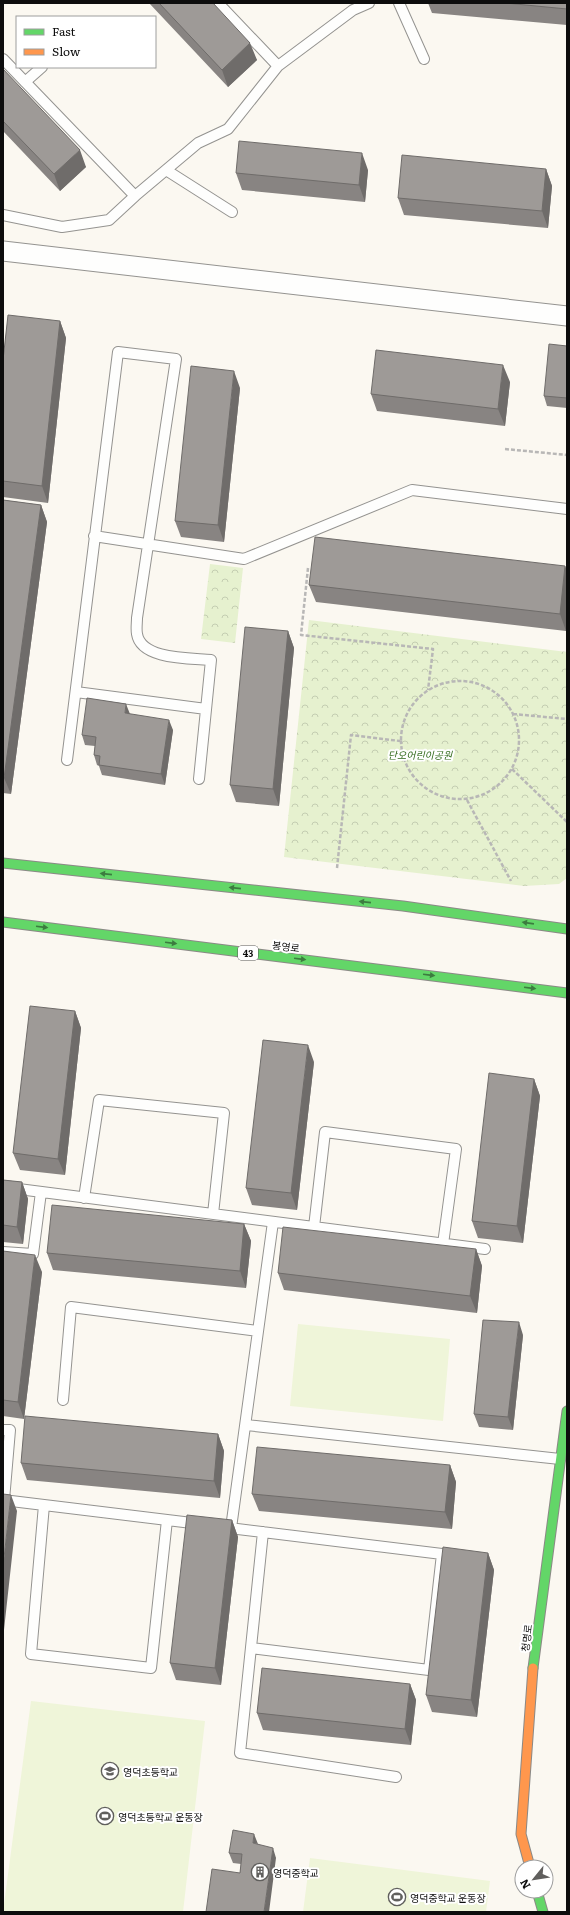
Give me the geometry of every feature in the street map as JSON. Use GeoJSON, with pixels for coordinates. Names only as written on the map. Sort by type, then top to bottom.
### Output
{"type":"FeatureCollection","features":[{"type":"Feature","properties":{"kind":"main road"},"geometry":{"type":"LineString","coordinates":[[3,863],[403,906],[567,929]]}},
{"type":"Feature","properties":{"kind":"main road","name":"봉영로"},"geometry":{"type":"LineString","coordinates":[[3,922],[567,993]]}},
{"type":"Feature","properties":{"kind":"main road","name":"청명로"},"geometry":{"type":"LineString","coordinates":[[528,1859],[521,1834],[533,1672],[567,1411]]}},
{"type":"Feature","properties":{"kind":"main road"},"geometry":{"type":"LineString","coordinates":[[539,1899],[543,1912]]}},
{"type":"Feature","properties":{"kind":"street"},"geometry":{"type":"LineString","coordinates":[[3,251],[567,316]]}},
{"type":"Feature","properties":{"kind":"lane"},"geometry":{"type":"LineString","coordinates":[[218,3],[278,66]]}},
{"type":"Feature","properties":{"kind":"lane"},"geometry":{"type":"LineString","coordinates":[[3,215],[62,227],[109,220],[198,143],[228,129],[278,66],[353,10],[369,3]]}},
{"type":"Feature","properties":{"kind":"lane"},"geometry":{"type":"LineString","coordinates":[[399,3],[424,58]]}},
{"type":"Feature","properties":{"kind":"lane"},"geometry":{"type":"LineString","coordinates":[[3,59],[135,196]]}},
{"type":"Feature","properties":{"kind":"lane"},"geometry":{"type":"LineString","coordinates":[[25,82],[41,68]]}},
{"type":"Feature","properties":{"kind":"lane"},"geometry":{"type":"LineString","coordinates":[[166,170],[232,212]]}},
{"type":"Feature","properties":{"kind":"lane"},"geometry":{"type":"LineString","coordinates":[[67,760],[118,352],[176,359],[137,618],[137,635],[144,647],[154,653],[211,660],[199,779]]}},
{"type":"Feature","properties":{"kind":"lane"},"geometry":{"type":"LineString","coordinates":[[94,536],[244,559],[412,490],[567,508]]}},
{"type":"Feature","properties":{"kind":"lane"},"geometry":{"type":"LineString","coordinates":[[76,692],[206,709]]}},
{"type":"Feature","properties":{"kind":"lane"},"geometry":{"type":"LineString","coordinates":[[84,1198],[99,1100],[224,1113],[213,1214]]}},
{"type":"Feature","properties":{"kind":"lane"},"geometry":{"type":"LineString","coordinates":[[314,1227],[325,1132],[456,1149],[444,1244]]}},
{"type":"Feature","properties":{"kind":"lane"},"geometry":{"type":"LineString","coordinates":[[3,1187],[485,1249]]}},
{"type":"Feature","properties":{"kind":"lane"},"geometry":{"type":"LineString","coordinates":[[3,1252],[33,1254],[41,1192]]}},
{"type":"Feature","properties":{"kind":"lane"},"geometry":{"type":"LineString","coordinates":[[231,1528],[273,1222]]}},
{"type":"Feature","properties":{"kind":"lane"},"geometry":{"type":"LineString","coordinates":[[63,1400],[71,1307],[258,1331]]}},
{"type":"Feature","properties":{"kind":"lane"},"geometry":{"type":"LineString","coordinates":[[246,1425],[560,1459]]}},
{"type":"Feature","properties":{"kind":"lane"},"geometry":{"type":"LineString","coordinates":[[3,1430],[10,1430],[4,1500],[442,1554],[429,1670],[251,1648]]}},
{"type":"Feature","properties":{"kind":"lane"},"geometry":{"type":"LineString","coordinates":[[555,1498],[567,1499]]}},
{"type":"Feature","properties":{"kind":"lane"},"geometry":{"type":"LineString","coordinates":[[44,1505],[31,1654],[152,1668],[167,1520]]}},
{"type":"Feature","properties":{"kind":"lane"},"geometry":{"type":"LineString","coordinates":[[264,1532],[240,1753],[396,1777]]}},
{"type":"Feature","properties":{"kind":"path"},"geometry":{"type":"LineString","coordinates":[[505,449],[567,455]]}},
{"type":"Feature","properties":{"kind":"path"},"geometry":{"type":"LineString","coordinates":[[308,568],[301,634],[433,649],[428,690]]}},
{"type":"Feature","properties":{"kind":"path"},"geometry":{"type":"LineString","coordinates":[[467,681],[486,687],[502,698],[513,714],[519,732],[518,751],[512,769],[501,784],[486,794],[467,800],[448,799],[429,792],[414,778],[404,761],[400,741],[404,721],[413,703],[428,690],[447,682],[467,681]]}},
{"type":"Feature","properties":{"kind":"path"},"geometry":{"type":"LineString","coordinates":[[513,714],[567,719]]}},
{"type":"Feature","properties":{"kind":"path"},"geometry":{"type":"LineString","coordinates":[[337,868],[351,736],[400,741]]}},
{"type":"Feature","properties":{"kind":"path"},"geometry":{"type":"LineString","coordinates":[[512,769],[567,822]]}},
{"type":"Feature","properties":{"kind":"path"},"geometry":{"type":"LineString","coordinates":[[467,800],[511,881]]}},
{"type":"Feature","properties":{"kind":"green space"},"geometry":{"type":"Polygon","coordinates":[[[210,564],[243,568],[235,643],[201,639],[210,564]]]}},
{"type":"Feature","properties":{"kind":"green space","name":"단오어린이공원"},"geometry":{"type":"Polygon","coordinates":[[[309,620],[567,652],[567,878],[559,884],[524,886],[284,857],[309,620]]]}},
{"type":"Feature","properties":{"kind":"green space"},"geometry":{"type":"Polygon","coordinates":[[[298,1324],[450,1339],[443,1421],[290,1406],[298,1324]]]}},
{"type":"Feature","properties":{"kind":"green space","name":"영덕초등학교 운동장"},"geometry":{"type":"Polygon","coordinates":[[[31,1701],[205,1721],[183,1912],[3,1912],[31,1701]]]}},
{"type":"Feature","properties":{"kind":"green space","name":"영덕중학교 운동장"},"geometry":{"type":"Polygon","coordinates":[[[310,1858],[490,1881],[486,1912],[303,1912],[310,1858]]]}},
{"type":"Feature","properties":{"kind":"building"},"geometry":{"type":"Polygon","coordinates":[[[159,3],[213,3],[250,43],[222,70],[159,3]]]}},
{"type":"Feature","properties":{"kind":"building"},"geometry":{"type":"Polygon","coordinates":[[[505,3],[567,3],[567,9],[505,3]]]}},
{"type":"Feature","properties":{"kind":"building"},"geometry":{"type":"Polygon","coordinates":[[[3,69],[80,150],[54,174],[3,121],[3,69]]]}},
{"type":"Feature","properties":{"kind":"building"},"geometry":{"type":"Polygon","coordinates":[[[239,141],[362,153],[359,185],[236,173],[239,141]]]}},
{"type":"Feature","properties":{"kind":"building"},"geometry":{"type":"Polygon","coordinates":[[[402,155],[546,169],[542,211],[398,198],[402,155]]]}},
{"type":"Feature","properties":{"kind":"building"},"geometry":{"type":"Polygon","coordinates":[[[8,315],[60,321],[42,486],[3,481],[3,360],[8,315]]]}},
{"type":"Feature","properties":{"kind":"building"},"geometry":{"type":"Polygon","coordinates":[[[549,344],[567,346],[567,398],[544,396],[549,344]]]}},
{"type":"Feature","properties":{"kind":"building"},"geometry":{"type":"Polygon","coordinates":[[[376,350],[503,365],[498,409],[371,394],[376,350]]]}},
{"type":"Feature","properties":{"kind":"building"},"geometry":{"type":"Polygon","coordinates":[[[191,366],[234,371],[218,525],[175,521],[191,366]]]}},
{"type":"Feature","properties":{"kind":"building"},"geometry":{"type":"Polygon","coordinates":[[[3,500],[41,505],[4,778],[3,777],[3,500]]]}},
{"type":"Feature","properties":{"kind":"building"},"geometry":{"type":"Polygon","coordinates":[[[315,537],[565,566],[560,614],[309,585],[315,537]]]}},
{"type":"Feature","properties":{"kind":"building"},"geometry":{"type":"Polygon","coordinates":[[[245,627],[288,631],[273,789],[230,785],[245,627]]]}},
{"type":"Feature","properties":{"kind":"building"},"geometry":{"type":"Polygon","coordinates":[[[87,698],[126,704],[125,713],[169,720],[161,774],[99,765],[100,756],[94,755],[96,737],[82,735],[87,698]]]}},
{"type":"Feature","properties":{"kind":"building"},"geometry":{"type":"Polygon","coordinates":[[[30,1006],[75,1011],[58,1159],[13,1153],[30,1006]]]}},
{"type":"Feature","properties":{"kind":"building"},"geometry":{"type":"Polygon","coordinates":[[[263,1040],[308,1045],[291,1193],[246,1188],[263,1040]]]}},
{"type":"Feature","properties":{"kind":"building"},"geometry":{"type":"Polygon","coordinates":[[[489,1073],[534,1079],[517,1226],[472,1221],[489,1073]]]}},
{"type":"Feature","properties":{"kind":"building"},"geometry":{"type":"Polygon","coordinates":[[[3,1180],[22,1182],[17,1227],[3,1225],[3,1180]]]}},
{"type":"Feature","properties":{"kind":"building"},"geometry":{"type":"Polygon","coordinates":[[[52,1205],[244,1224],[240,1271],[47,1253],[52,1205]]]}},
{"type":"Feature","properties":{"kind":"building"},"geometry":{"type":"Polygon","coordinates":[[[283,1227],[476,1249],[470,1296],[278,1273],[283,1227]]]}},
{"type":"Feature","properties":{"kind":"building"},"geometry":{"type":"Polygon","coordinates":[[[3,1251],[35,1255],[18,1402],[3,1400],[3,1251]]]}},
{"type":"Feature","properties":{"kind":"building"},"geometry":{"type":"Polygon","coordinates":[[[483,1320],[519,1322],[508,1417],[474,1414],[483,1320]]]}},
{"type":"Feature","properties":{"kind":"building"},"geometry":{"type":"Polygon","coordinates":[[[25,1416],[218,1434],[214,1481],[21,1463],[25,1416]]]}},
{"type":"Feature","properties":{"kind":"building"},"geometry":{"type":"Polygon","coordinates":[[[257,1447],[450,1465],[445,1512],[252,1494],[257,1447]]]}},
{"type":"Feature","properties":{"kind":"building"},"geometry":{"type":"Polygon","coordinates":[[[3,1494],[11,1495],[3,1567],[3,1494]]]}},
{"type":"Feature","properties":{"kind":"building"},"geometry":{"type":"Polygon","coordinates":[[[187,1515],[232,1520],[215,1668],[170,1663],[187,1515]]]}},
{"type":"Feature","properties":{"kind":"building"},"geometry":{"type":"Polygon","coordinates":[[[443,1547],[488,1553],[471,1700],[426,1695],[443,1547]]]}},
{"type":"Feature","properties":{"kind":"building"},"geometry":{"type":"Polygon","coordinates":[[[262,1668],[410,1684],[405,1729],[257,1713],[262,1668]]]}},
{"type":"Feature","properties":{"kind":"building","name":"영덕중학교"},"geometry":{"type":"Polygon","coordinates":[[[233,1830],[254,1834],[253,1843],[273,1848],[264,1912],[206,1912],[212,1869],[240,1873],[242,1854],[229,1853],[233,1830]]]}},
{"type":"Feature","properties":{"kind":"traffic: fast"},"geometry":{"type":"LineString","coordinates":[[3,863],[403,906],[567,929]]}},
{"type":"Feature","properties":{"kind":"traffic: fast"},"geometry":{"type":"LineString","coordinates":[[3,922],[567,993]]}},
{"type":"Feature","properties":{"kind":"traffic: fast"},"geometry":{"type":"LineString","coordinates":[[533,1668],[567,1411]]}},
{"type":"Feature","properties":{"kind":"traffic: fast"},"geometry":{"type":"LineString","coordinates":[[539,1899],[543,1912]]}},
{"type":"Feature","properties":{"kind":"traffic: slow"},"geometry":{"type":"LineString","coordinates":[[528,1859],[521,1834],[533,1668]]}},
{"type":"Feature","properties":{"kind":"place","name":"영덕초등학교"},"geometry":{"type":"Point","coordinates":[110,1771]}},
{"type":"Feature","properties":{"kind":"place","name":"영덕초등학교 운동장"},"geometry":{"type":"Point","coordinates":[105,1816]}},
{"type":"Feature","properties":{"kind":"place","name":"영덕중학교"},"geometry":{"type":"Point","coordinates":[260,1872]}},
{"type":"Feature","properties":{"kind":"place","name":"영덕중학교 운동장"},"geometry":{"type":"Point","coordinates":[397,1897]}}]}
